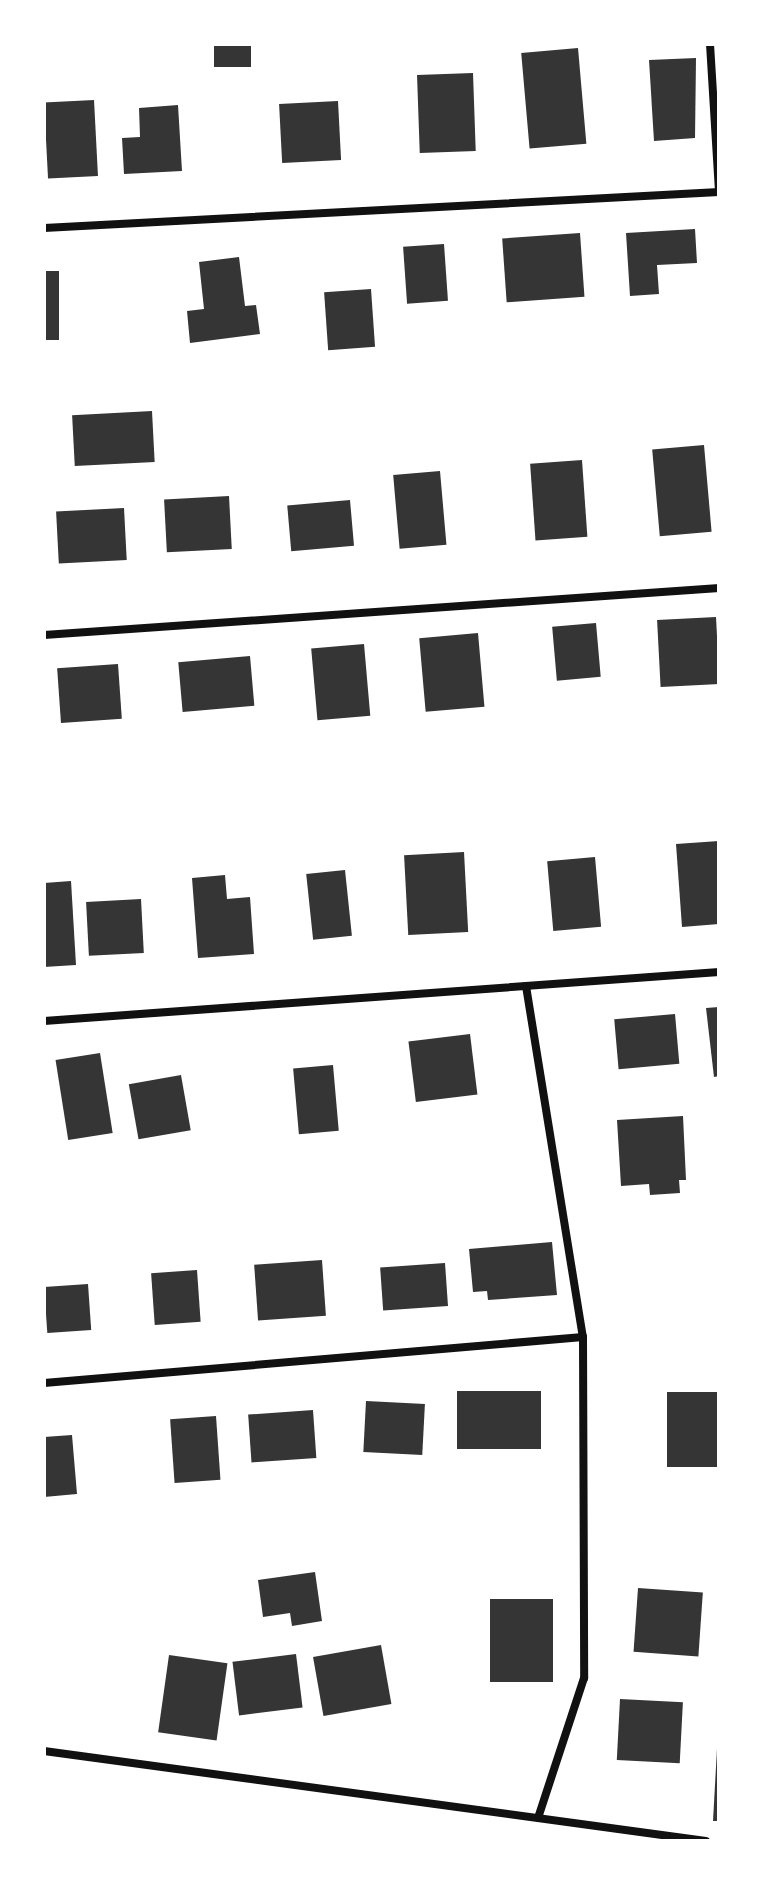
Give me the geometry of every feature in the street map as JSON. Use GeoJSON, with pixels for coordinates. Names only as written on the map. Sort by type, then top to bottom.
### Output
{"type":"FeatureCollection","features":[{"type":"Feature","properties":{"kind":"street"},"geometry":{"type":"LineString","coordinates":[[44,228],[719,192],[710,44]]}},
{"type":"Feature","properties":{"kind":"street"},"geometry":{"type":"LineString","coordinates":[[44,635],[719,588]]}},
{"type":"Feature","properties":{"kind":"street"},"geometry":{"type":"LineString","coordinates":[[44,1021],[719,972]]}},
{"type":"Feature","properties":{"kind":"street"},"geometry":{"type":"LineString","coordinates":[[526,986],[583,1337],[584,1678],[538,1818]]}},
{"type":"Feature","properties":{"kind":"street"},"geometry":{"type":"LineString","coordinates":[[44,1383],[583,1337]]}},
{"type":"Feature","properties":{"kind":"street"},"geometry":{"type":"LineString","coordinates":[[44,1751],[706,1841]]}},
{"type":"Feature","properties":{"kind":"building"},"geometry":{"type":"Polygon","coordinates":[[[214,44],[251,44],[251,67],[214,67],[214,44]]]}},
{"type":"Feature","properties":{"kind":"building"},"geometry":{"type":"Polygon","coordinates":[[[578,48],[586,144],[530,149],[521,53],[578,48]]]}},
{"type":"Feature","properties":{"kind":"building"},"geometry":{"type":"Polygon","coordinates":[[[696,58],[695,138],[654,141],[649,60],[696,58]]]}},
{"type":"Feature","properties":{"kind":"building"},"geometry":{"type":"Polygon","coordinates":[[[473,73],[476,151],[420,153],[417,75],[473,73]]]}},
{"type":"Feature","properties":{"kind":"building"},"geometry":{"type":"Polygon","coordinates":[[[94,100],[98,176],[48,179],[44,103],[94,100]]]}},
{"type":"Feature","properties":{"kind":"building"},"geometry":{"type":"Polygon","coordinates":[[[338,101],[341,160],[282,163],[279,104],[338,101]]]}},
{"type":"Feature","properties":{"kind":"building"},"geometry":{"type":"Polygon","coordinates":[[[178,105],[182,171],[124,174],[122,138],[140,137],[139,108],[178,105]]]}},
{"type":"Feature","properties":{"kind":"building"},"geometry":{"type":"Polygon","coordinates":[[[695,229],[697,263],[657,265],[659,294],[630,296],[626,233],[695,229]]]}},
{"type":"Feature","properties":{"kind":"building"},"geometry":{"type":"Polygon","coordinates":[[[580,233],[584,297],[507,302],[502,238],[580,233]]]}},
{"type":"Feature","properties":{"kind":"building"},"geometry":{"type":"Polygon","coordinates":[[[444,244],[448,301],[407,304],[403,247],[444,244]]]}},
{"type":"Feature","properties":{"kind":"building"},"geometry":{"type":"Polygon","coordinates":[[[239,257],[245,306],[256,305],[260,334],[190,343],[187,311],[204,309],[199,262],[239,257]]]}},
{"type":"Feature","properties":{"kind":"building"},"geometry":{"type":"Polygon","coordinates":[[[44,271],[59,271],[59,340],[44,340],[44,271]]]}},
{"type":"Feature","properties":{"kind":"building"},"geometry":{"type":"Polygon","coordinates":[[[371,289],[375,347],[328,350],[324,292],[371,289]]]}},
{"type":"Feature","properties":{"kind":"building"},"geometry":{"type":"Polygon","coordinates":[[[152,411],[155,462],[75,466],[72,415],[152,411]]]}},
{"type":"Feature","properties":{"kind":"building"},"geometry":{"type":"Polygon","coordinates":[[[704,445],[712,532],[660,536],[652,450],[704,445]]]}},
{"type":"Feature","properties":{"kind":"building"},"geometry":{"type":"Polygon","coordinates":[[[582,460],[587,537],[535,540],[530,464],[582,460]]]}},
{"type":"Feature","properties":{"kind":"building"},"geometry":{"type":"Polygon","coordinates":[[[440,471],[446,545],[400,549],[393,475],[440,471]]]}},
{"type":"Feature","properties":{"kind":"building"},"geometry":{"type":"Polygon","coordinates":[[[229,496],[232,549],[167,552],[164,499],[229,496]]]}},
{"type":"Feature","properties":{"kind":"building"},"geometry":{"type":"Polygon","coordinates":[[[350,500],[354,546],[291,551],[287,505],[350,500]]]}},
{"type":"Feature","properties":{"kind":"building"},"geometry":{"type":"Polygon","coordinates":[[[124,508],[127,560],[59,563],[56,512],[124,508]]]}},
{"type":"Feature","properties":{"kind":"building"},"geometry":{"type":"Polygon","coordinates":[[[716,617],[719,684],[661,687],[657,620],[716,617]]]}},
{"type":"Feature","properties":{"kind":"building"},"geometry":{"type":"Polygon","coordinates":[[[596,623],[601,677],[557,681],[552,627],[596,623]]]}},
{"type":"Feature","properties":{"kind":"building"},"geometry":{"type":"Polygon","coordinates":[[[478,633],[484,707],[426,712],[419,638],[478,633]]]}},
{"type":"Feature","properties":{"kind":"building"},"geometry":{"type":"Polygon","coordinates":[[[364,644],[370,716],[317,720],[311,649],[364,644]]]}},
{"type":"Feature","properties":{"kind":"building"},"geometry":{"type":"Polygon","coordinates":[[[250,656],[254,706],[183,712],[178,662],[250,656]]]}},
{"type":"Feature","properties":{"kind":"building"},"geometry":{"type":"Polygon","coordinates":[[[118,664],[122,719],[61,723],[57,668],[118,664]]]}},
{"type":"Feature","properties":{"kind":"building"},"geometry":{"type":"Polygon","coordinates":[[[719,841],[719,924],[682,927],[676,844],[719,841]]]}},
{"type":"Feature","properties":{"kind":"building"},"geometry":{"type":"Polygon","coordinates":[[[464,852],[468,932],[408,935],[404,855],[464,852]]]}},
{"type":"Feature","properties":{"kind":"building"},"geometry":{"type":"Polygon","coordinates":[[[595,857],[601,927],[553,931],[547,861],[595,857]]]}},
{"type":"Feature","properties":{"kind":"building"},"geometry":{"type":"Polygon","coordinates":[[[345,870],[352,936],[313,940],[306,874],[345,870]]]}},
{"type":"Feature","properties":{"kind":"building"},"geometry":{"type":"Polygon","coordinates":[[[225,875],[227,899],[250,897],[254,954],[198,958],[192,878],[225,875]]]}},
{"type":"Feature","properties":{"kind":"building"},"geometry":{"type":"Polygon","coordinates":[[[71,881],[76,965],[44,967],[44,883],[71,881]]]}},
{"type":"Feature","properties":{"kind":"building"},"geometry":{"type":"Polygon","coordinates":[[[141,899],[144,953],[89,956],[86,902],[141,899]]]}},
{"type":"Feature","properties":{"kind":"building"},"geometry":{"type":"Polygon","coordinates":[[[719,1007],[719,1076],[714,1077],[706,1008],[719,1007]]]}},
{"type":"Feature","properties":{"kind":"building"},"geometry":{"type":"Polygon","coordinates":[[[675,1014],[679,1064],[619,1069],[614,1019],[675,1014]]]}},
{"type":"Feature","properties":{"kind":"building"},"geometry":{"type":"Polygon","coordinates":[[[470,1034],[477,1095],[416,1102],[408,1042],[470,1034]]]}},
{"type":"Feature","properties":{"kind":"building"},"geometry":{"type":"Polygon","coordinates":[[[100,1053],[113,1133],[68,1140],[56,1060],[100,1053]]]}},
{"type":"Feature","properties":{"kind":"building"},"geometry":{"type":"Polygon","coordinates":[[[333,1065],[339,1131],[299,1134],[293,1068],[333,1065]]]}},
{"type":"Feature","properties":{"kind":"building"},"geometry":{"type":"Polygon","coordinates":[[[181,1075],[191,1130],[139,1139],[129,1084],[181,1075]]]}},
{"type":"Feature","properties":{"kind":"building"},"geometry":{"type":"Polygon","coordinates":[[[683,1116],[686,1180],[679,1180],[680,1193],[650,1195],[649,1184],[621,1186],[617,1120],[683,1116]]]}},
{"type":"Feature","properties":{"kind":"building"},"geometry":{"type":"Polygon","coordinates":[[[552,1242],[557,1295],[488,1300],[487,1291],[473,1292],[469,1249],[552,1242]]]}},
{"type":"Feature","properties":{"kind":"building"},"geometry":{"type":"Polygon","coordinates":[[[322,1260],[326,1316],[258,1321],[254,1265],[322,1260]]]}},
{"type":"Feature","properties":{"kind":"building"},"geometry":{"type":"Polygon","coordinates":[[[445,1263],[448,1306],[383,1310],[380,1268],[445,1263]]]}},
{"type":"Feature","properties":{"kind":"building"},"geometry":{"type":"Polygon","coordinates":[[[197,1270],[201,1322],[155,1325],[151,1273],[197,1270]]]}},
{"type":"Feature","properties":{"kind":"building"},"geometry":{"type":"Polygon","coordinates":[[[88,1284],[91,1330],[47,1333],[44,1287],[88,1284]]]}},
{"type":"Feature","properties":{"kind":"building"},"geometry":{"type":"Polygon","coordinates":[[[457,1391],[541,1391],[541,1449],[457,1449],[457,1391]]]}},
{"type":"Feature","properties":{"kind":"building"},"geometry":{"type":"Polygon","coordinates":[[[667,1392],[719,1392],[719,1467],[667,1467],[667,1392]]]}},
{"type":"Feature","properties":{"kind":"building"},"geometry":{"type":"Polygon","coordinates":[[[366,1401],[425,1404],[422,1455],[363,1452],[366,1401]]]}},
{"type":"Feature","properties":{"kind":"building"},"geometry":{"type":"Polygon","coordinates":[[[313,1410],[316,1458],[252,1462],[248,1415],[313,1410]]]}},
{"type":"Feature","properties":{"kind":"building"},"geometry":{"type":"Polygon","coordinates":[[[216,1416],[220,1480],[175,1483],[170,1419],[216,1416]]]}},
{"type":"Feature","properties":{"kind":"building"},"geometry":{"type":"Polygon","coordinates":[[[72,1435],[77,1494],[44,1497],[44,1437],[72,1435]]]}},
{"type":"Feature","properties":{"kind":"building"},"geometry":{"type":"Polygon","coordinates":[[[315,1572],[322,1621],[292,1626],[290,1613],[263,1617],[258,1580],[315,1572]]]}},
{"type":"Feature","properties":{"kind":"building"},"geometry":{"type":"Polygon","coordinates":[[[638,1588],[703,1593],[698,1656],[634,1652],[638,1588]]]}},
{"type":"Feature","properties":{"kind":"building"},"geometry":{"type":"Polygon","coordinates":[[[490,1599],[553,1599],[553,1682],[490,1682],[490,1599]]]}},
{"type":"Feature","properties":{"kind":"building"},"geometry":{"type":"Polygon","coordinates":[[[381,1645],[391,1704],[323,1716],[313,1657],[381,1645]]]}},
{"type":"Feature","properties":{"kind":"building"},"geometry":{"type":"Polygon","coordinates":[[[296,1654],[303,1708],[239,1715],[232,1662],[296,1654]]]}},
{"type":"Feature","properties":{"kind":"building"},"geometry":{"type":"Polygon","coordinates":[[[169,1655],[227,1663],[217,1740],[158,1732],[169,1655]]]}},
{"type":"Feature","properties":{"kind":"building"},"geometry":{"type":"Polygon","coordinates":[[[620,1699],[683,1702],[680,1763],[617,1760],[620,1699]]]}},
{"type":"Feature","properties":{"kind":"building"},"geometry":{"type":"Polygon","coordinates":[[[717,1749],[719,1821],[713,1821],[717,1749]]]}}]}
